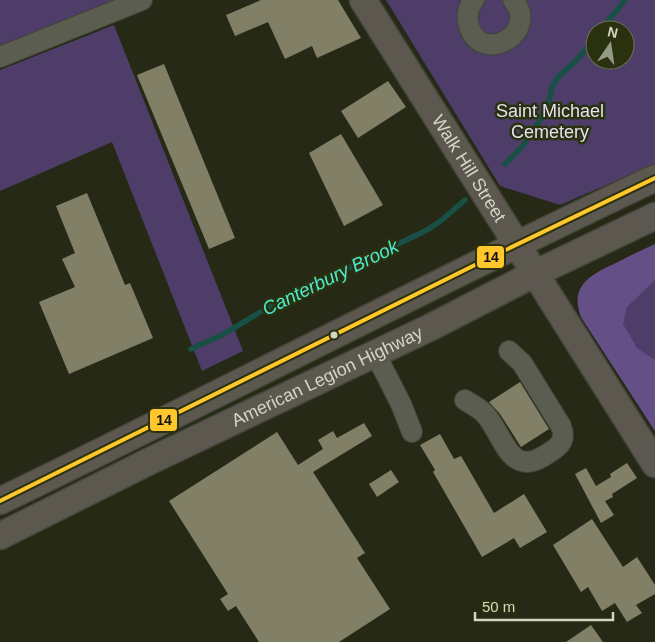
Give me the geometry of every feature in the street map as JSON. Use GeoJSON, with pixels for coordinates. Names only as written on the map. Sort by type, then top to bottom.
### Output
{"type":"FeatureCollection","features":[{"type":"Feature","properties":{"kind":"main road","name":"Walk Hill Street"},"geometry":{"type":"LineString","coordinates":[[363,0],[655,464]]}},
{"type":"Feature","properties":{"kind":"main road","name":"American Legion Highway"},"geometry":{"type":"LineString","coordinates":[[0,501],[180,414],[516,244],[655,178]]}},
{"type":"Feature","properties":{"kind":"main road","name":"American Legion Highway"},"geometry":{"type":"LineString","coordinates":[[0,536],[655,216]]}},
{"type":"Feature","properties":{"kind":"street"},"geometry":{"type":"LineString","coordinates":[[0,57],[142,0]]}},
{"type":"Feature","properties":{"kind":"street"},"geometry":{"type":"LineString","coordinates":[[474,0],[468,11],[467,20],[470,32],[482,42],[491,45],[502,44],[510,39],[518,29],[520,20],[517,1]]}},
{"type":"Feature","properties":{"kind":"street"},"geometry":{"type":"LineString","coordinates":[[465,400],[484,413],[510,453],[518,460],[528,463],[533,462],[560,445],[564,434],[560,423],[522,363],[509,351]]}},
{"type":"Feature","properties":{"kind":"street"},"geometry":{"type":"LineString","coordinates":[[375,353],[401,404],[412,432]]}},
{"type":"Feature","properties":{"kind":"green space"},"geometry":{"type":"Polygon","coordinates":[[[0,0],[113,0],[0,46],[0,0]]]}},
{"type":"Feature","properties":{"kind":"green space","name":"Saint Michael Cemetery"},"geometry":{"type":"Polygon","coordinates":[[[386,0],[655,0],[655,164],[560,205],[500,186],[386,0]]]}},
{"type":"Feature","properties":{"kind":"green space"},"geometry":{"type":"Polygon","coordinates":[[[114,25],[243,351],[202,371],[112,142],[0,191],[0,70],[114,25]]]}},
{"type":"Feature","properties":{"kind":"green space"},"geometry":{"type":"Polygon","coordinates":[[[655,244],[655,431],[581,317],[578,297],[580,289],[591,276],[655,244]]]}},
{"type":"Feature","properties":{"kind":"shaded area"},"geometry":{"type":"Polygon","coordinates":[[[655,244],[655,280],[627,307],[623,324],[637,348],[655,360],[655,431],[581,317],[578,297],[580,289],[591,276],[655,244]]]}},
{"type":"Feature","properties":{"kind":"building"},"geometry":{"type":"Polygon","coordinates":[[[261,0],[338,0],[361,38],[317,58],[312,46],[285,59],[268,22],[235,36],[226,15],[261,0]]]}},
{"type":"Feature","properties":{"kind":"building"},"geometry":{"type":"Polygon","coordinates":[[[164,64],[235,238],[209,249],[137,75],[164,64]]]}},
{"type":"Feature","properties":{"kind":"building"},"geometry":{"type":"Polygon","coordinates":[[[388,81],[406,107],[358,138],[341,111],[388,81]]]}},
{"type":"Feature","properties":{"kind":"building"},"geometry":{"type":"Polygon","coordinates":[[[341,134],[383,205],[344,226],[309,153],[341,134]]]}},
{"type":"Feature","properties":{"kind":"building"},"geometry":{"type":"Polygon","coordinates":[[[87,193],[125,285],[130,283],[153,338],[69,374],[39,302],[75,287],[62,259],[75,253],[56,206],[87,193]]]}},
{"type":"Feature","properties":{"kind":"building"},"geometry":{"type":"Polygon","coordinates":[[[520,382],[549,429],[521,447],[500,414],[489,402],[520,382]]]}},
{"type":"Feature","properties":{"kind":"building"},"geometry":{"type":"Polygon","coordinates":[[[364,423],[372,436],[313,472],[365,553],[357,558],[390,609],[339,642],[259,642],[236,606],[228,611],[220,599],[228,594],[169,501],[277,432],[298,465],[323,449],[318,440],[333,431],[337,438],[364,423]]]}},
{"type":"Feature","properties":{"kind":"building"},"geometry":{"type":"Polygon","coordinates":[[[440,434],[454,459],[461,456],[494,513],[524,494],[547,532],[520,548],[514,538],[482,557],[433,472],[435,470],[420,445],[440,434]]]}},
{"type":"Feature","properties":{"kind":"building"},"geometry":{"type":"Polygon","coordinates":[[[627,463],[637,478],[612,494],[613,497],[605,501],[614,515],[601,523],[575,474],[586,468],[596,486],[611,477],[610,474],[627,463]]]}},
{"type":"Feature","properties":{"kind":"building"},"geometry":{"type":"Polygon","coordinates":[[[391,470],[399,482],[377,497],[369,484],[391,470]]]}},
{"type":"Feature","properties":{"kind":"building"},"geometry":{"type":"Polygon","coordinates":[[[592,519],[623,567],[637,557],[655,585],[655,594],[636,605],[642,613],[627,622],[615,603],[602,611],[588,587],[581,592],[553,545],[592,519]]]}},
{"type":"Feature","properties":{"kind":"building"},"geometry":{"type":"Polygon","coordinates":[[[591,625],[603,642],[566,642],[591,625]]]}},
{"type":"Feature","properties":{"kind":"waterway","name":"Canterbury Brook"},"geometry":{"type":"LineString","coordinates":[[609,20],[625,0]]}},
{"type":"Feature","properties":{"kind":"waterway","name":"Canterbury Brook"},"geometry":{"type":"LineString","coordinates":[[505,164],[522,147],[537,125],[548,106],[552,87],[558,77],[585,50]]}},
{"type":"Feature","properties":{"kind":"waterway","name":"Canterbury Brook"},"geometry":{"type":"LineString","coordinates":[[191,349],[222,335],[314,282],[336,274],[427,230],[465,200]]}},
{"type":"Feature","properties":{"kind":"transit line","name":"14"},"geometry":{"type":"LineString","coordinates":[[0,501],[491,257],[655,178]]}}]}
